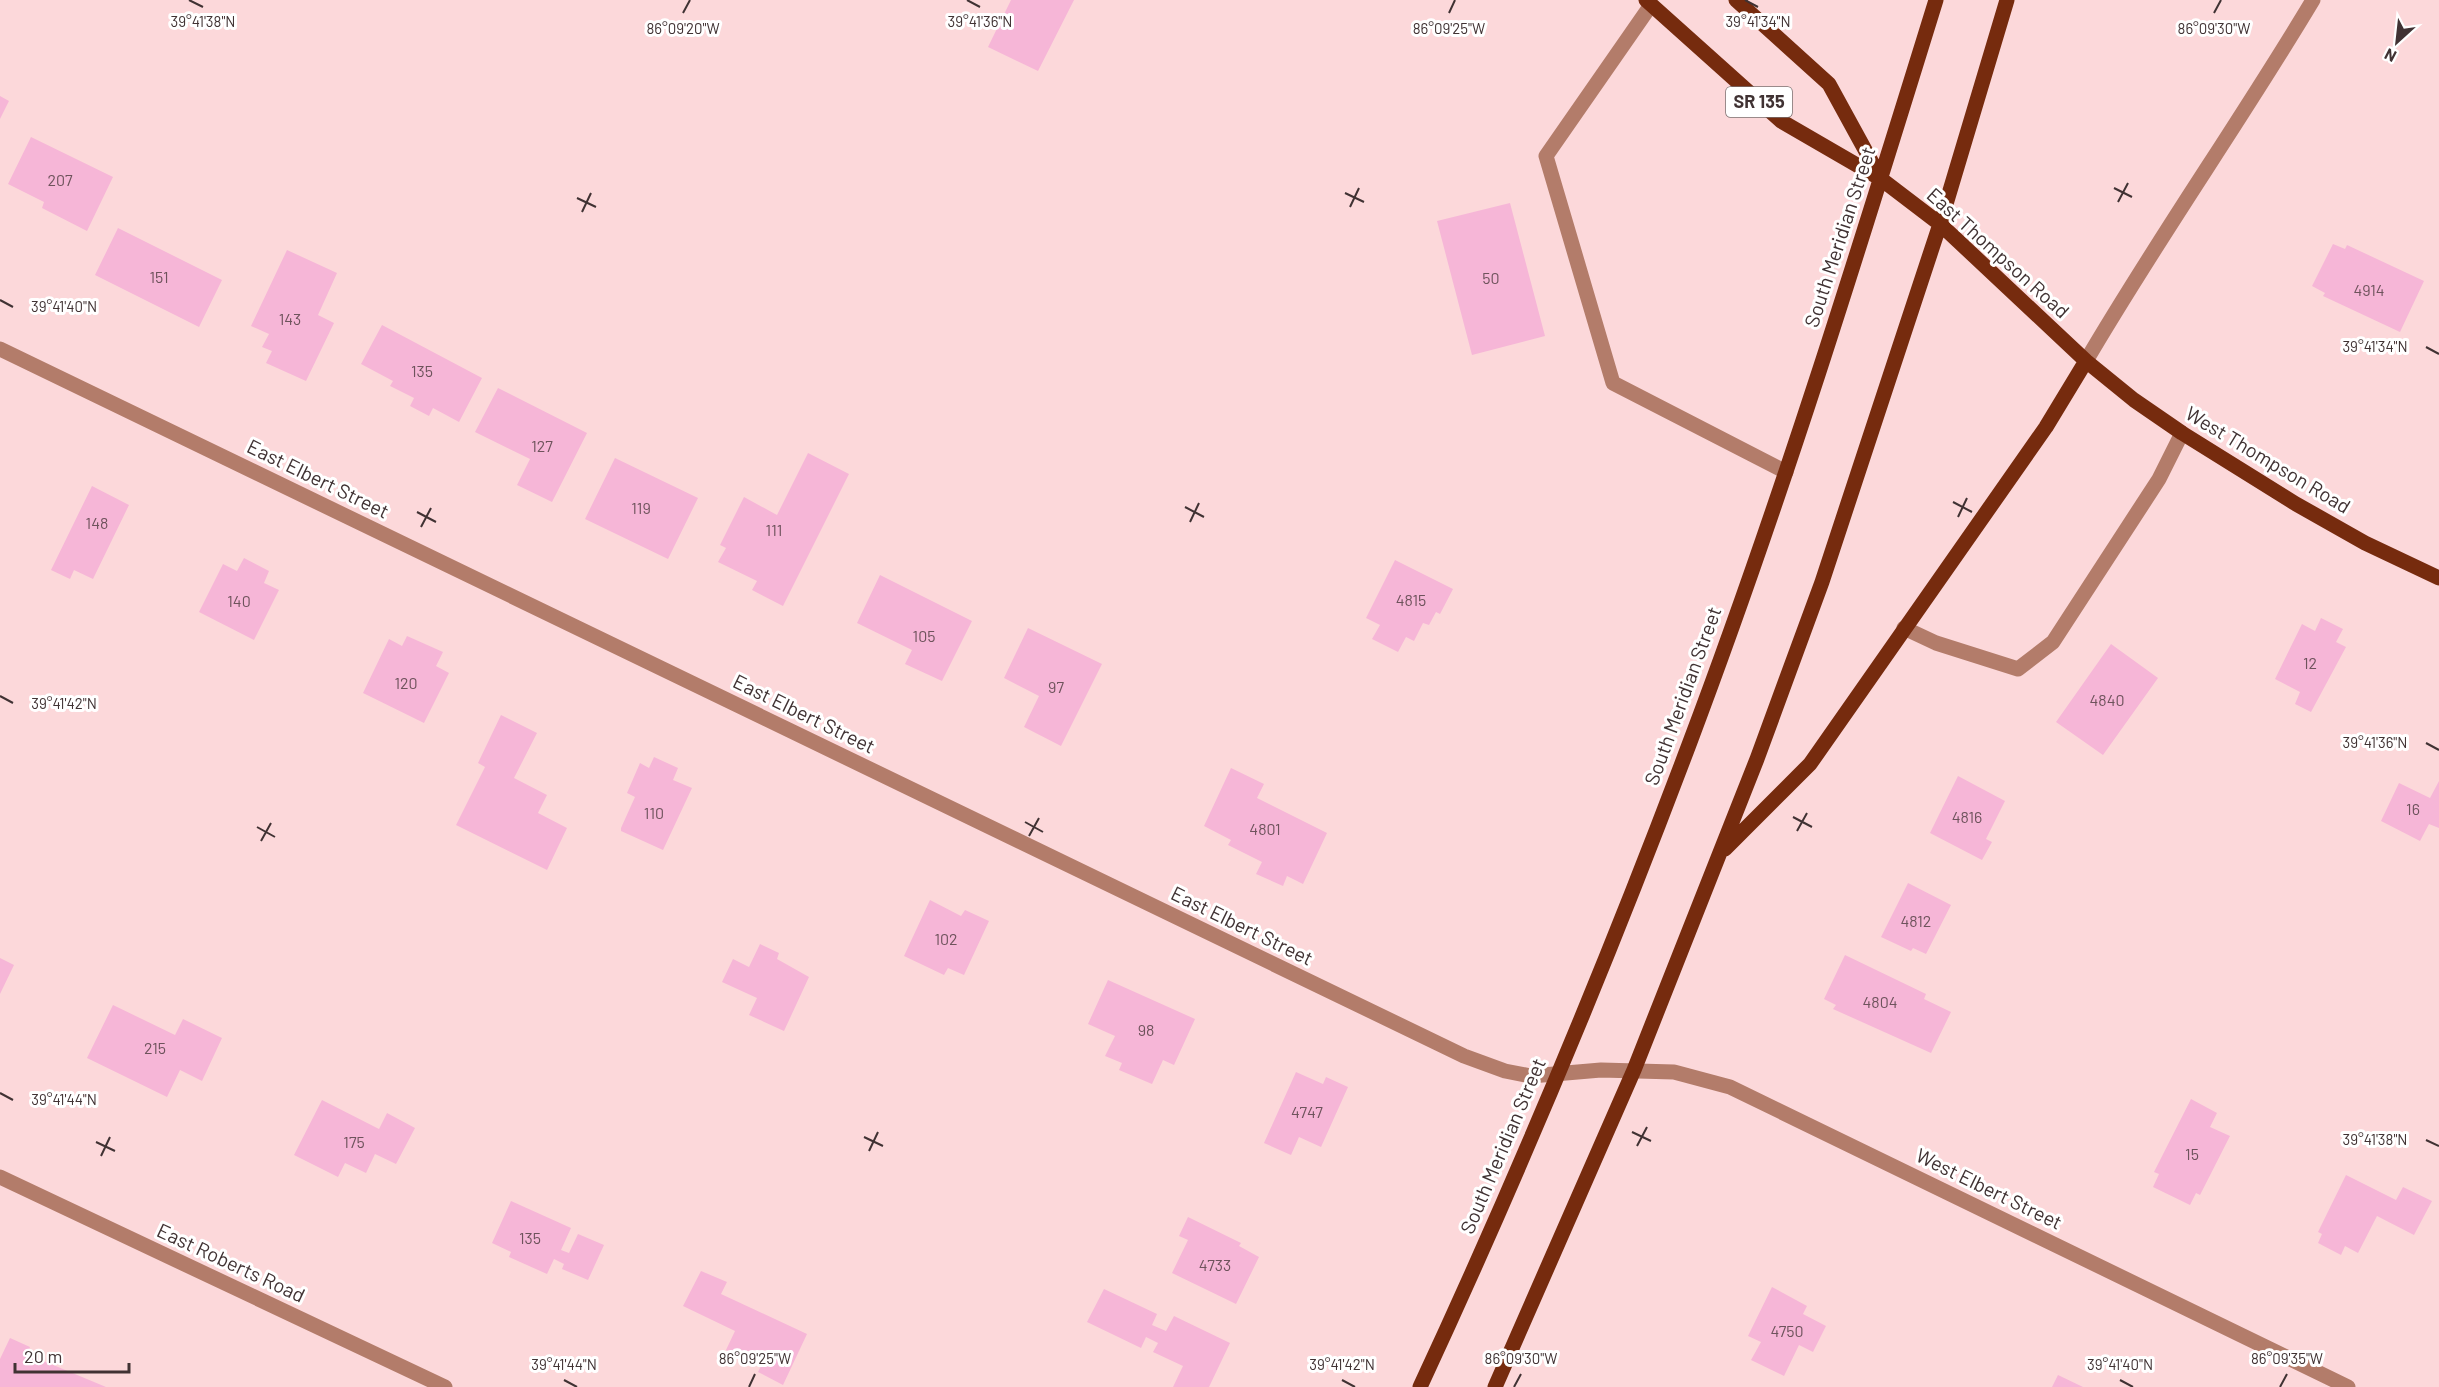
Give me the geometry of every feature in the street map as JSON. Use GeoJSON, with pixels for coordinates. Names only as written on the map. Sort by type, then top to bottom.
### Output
{"type":"FeatureCollection","features":[{"type":"Feature","properties":{"kind":"main road","name":"East Thompson Road"},"geometry":{"type":"LineString","coordinates":[[1736,0],[1829,84],[1881,179]]}},
{"type":"Feature","properties":{"kind":"main road","name":"South Meridian Street"},"geometry":{"type":"LineString","coordinates":[[1419,1387],[1557,1075],[1639,876],[1786,472],[1936,0]]}},
{"type":"Feature","properties":{"kind":"main road"},"geometry":{"type":"LineString","coordinates":[[1495,1387],[1634,1070],[1720,854],[1822,582],[1940,224],[2007,0]]}},
{"type":"Feature","properties":{"kind":"main road","name":"East Thompson Road"},"geometry":{"type":"LineString","coordinates":[[1649,3],[1781,121],[1881,179],[1940,224],[2086,361]]}},
{"type":"Feature","properties":{"kind":"main road"},"geometry":{"type":"LineString","coordinates":[[1720,854],[1810,764],[2046,427],[2086,361]]}},
{"type":"Feature","properties":{"kind":"main road","name":"West Thompson Road"},"geometry":{"type":"LineString","coordinates":[[2086,361],[2182,434],[2306,510],[2365,543],[2439,578]]}},
{"type":"Feature","properties":{"kind":"street"},"geometry":{"type":"LineString","coordinates":[[2086,361],[2123,297],[2243,114],[2313,0]]}},
{"type":"Feature","properties":{"kind":"street"},"geometry":{"type":"LineString","coordinates":[[1649,3],[1546,156],[1613,383],[1786,472]]}},
{"type":"Feature","properties":{"kind":"street","name":"East Elbert Street"},"geometry":{"type":"LineString","coordinates":[[0,349],[1464,1056],[1522,1074],[1557,1075],[1601,1070]]}},
{"type":"Feature","properties":{"kind":"street"},"geometry":{"type":"LineString","coordinates":[[1904,628],[1936,643],[2018,669],[2053,642],[2159,479],[2182,434]]}},
{"type":"Feature","properties":{"kind":"street","name":"West Elbert Street"},"geometry":{"type":"LineString","coordinates":[[1601,1070],[1674,1072],[1730,1087],[2348,1387]]}},
{"type":"Feature","properties":{"kind":"street","name":"East Roberts Road"},"geometry":{"type":"LineString","coordinates":[[0,1178],[445,1387]]}},
{"type":"Feature","properties":{"kind":"building"},"geometry":{"type":"Polygon","coordinates":[[[1011,0],[1074,0],[1038,71],[988,47],[1011,0]]]}},
{"type":"Feature","properties":{"kind":"building"},"geometry":{"type":"Polygon","coordinates":[[[0,96],[9,101],[0,119],[0,96]]]}},
{"type":"Feature","properties":{"kind":"building"},"geometry":{"type":"Polygon","coordinates":[[[31,137],[113,177],[87,231],[42,208],[44,202],[8,184],[31,137]]]}},
{"type":"Feature","properties":{"kind":"building"},"geometry":{"type":"Polygon","coordinates":[[[1510,203],[1545,336],[1472,355],[1437,221],[1510,203]]]}},
{"type":"Feature","properties":{"kind":"building"},"geometry":{"type":"Polygon","coordinates":[[[118,228],[222,280],[199,327],[95,275],[118,228]]]}},
{"type":"Feature","properties":{"kind":"building"},"geometry":{"type":"Polygon","coordinates":[[[2333,244],[2345,249],[2347,245],[2424,281],[2400,332],[2323,296],[2325,293],[2312,286],[2333,244]]]}},
{"type":"Feature","properties":{"kind":"building"},"geometry":{"type":"Polygon","coordinates":[[[287,250],[337,273],[318,315],[334,323],[306,381],[266,363],[272,351],[262,347],[269,334],[251,326],[287,250]]]}},
{"type":"Feature","properties":{"kind":"building"},"geometry":{"type":"Polygon","coordinates":[[[382,325],[482,378],[459,422],[433,408],[429,416],[410,406],[414,398],[390,386],[393,381],[361,364],[382,325]]]}},
{"type":"Feature","properties":{"kind":"building"},"geometry":{"type":"Polygon","coordinates":[[[498,388],[587,433],[552,502],[517,485],[530,459],[475,432],[498,388]]]}},
{"type":"Feature","properties":{"kind":"building"},"geometry":{"type":"Polygon","coordinates":[[[808,453],[849,474],[783,606],[752,590],[757,581],[718,562],[726,548],[720,545],[744,497],[777,515],[808,453]]]}},
{"type":"Feature","properties":{"kind":"building"},"geometry":{"type":"Polygon","coordinates":[[[615,458],[698,498],[668,559],[585,519],[615,458]]]}},
{"type":"Feature","properties":{"kind":"building"},"geometry":{"type":"Polygon","coordinates":[[[92,486],[129,505],[93,579],[74,570],[70,579],[51,570],[92,486]]]}},
{"type":"Feature","properties":{"kind":"building"},"geometry":{"type":"Polygon","coordinates":[[[244,558],[269,571],[264,583],[279,590],[254,640],[199,612],[223,564],[237,571],[244,558]]]}},
{"type":"Feature","properties":{"kind":"building"},"geometry":{"type":"Polygon","coordinates":[[[1395,560],[1453,589],[1440,614],[1436,612],[1429,625],[1423,623],[1414,641],[1406,637],[1398,652],[1372,639],[1380,625],[1366,618],[1395,560]]]}},
{"type":"Feature","properties":{"kind":"building"},"geometry":{"type":"Polygon","coordinates":[[[880,575],[972,621],[942,681],[905,664],[912,650],[857,623],[880,575]]]}},
{"type":"Feature","properties":{"kind":"building"},"geometry":{"type":"Polygon","coordinates":[[[2321,618],[2343,629],[2336,642],[2346,647],[2311,712],[2295,704],[2300,692],[2275,679],[2302,624],[2315,631],[2321,618]]]}},
{"type":"Feature","properties":{"kind":"building"},"geometry":{"type":"Polygon","coordinates":[[[1028,628],[1102,664],[1061,746],[1024,727],[1039,696],[1004,678],[1028,628]]]}},
{"type":"Feature","properties":{"kind":"building"},"geometry":{"type":"Polygon","coordinates":[[[407,636],[443,652],[436,666],[449,673],[424,723],[363,693],[389,639],[402,646],[407,636]]]}},
{"type":"Feature","properties":{"kind":"building"},"geometry":{"type":"Polygon","coordinates":[[[2111,644],[2158,678],[2103,755],[2056,722],[2111,644]]]}},
{"type":"Feature","properties":{"kind":"building"},"geometry":{"type":"Polygon","coordinates":[[[501,715],[537,733],[514,778],[547,795],[538,813],[567,828],[547,870],[456,825],[485,767],[478,763],[501,715]]]}},
{"type":"Feature","properties":{"kind":"building"},"geometry":{"type":"Polygon","coordinates":[[[654,757],[678,768],[673,780],[692,788],[663,850],[621,831],[635,797],[627,793],[640,763],[649,768],[654,757]]]}},
{"type":"Feature","properties":{"kind":"building"},"geometry":{"type":"Polygon","coordinates":[[[1231,768],[1264,784],[1257,798],[1327,833],[1303,884],[1287,876],[1283,886],[1256,874],[1262,862],[1228,845],[1231,840],[1204,826],[1231,768]]]}},
{"type":"Feature","properties":{"kind":"building"},"geometry":{"type":"Polygon","coordinates":[[[1958,776],[2005,801],[1986,839],[1992,842],[1982,860],[1930,833],[1958,776]]]}},
{"type":"Feature","properties":{"kind":"building"},"geometry":{"type":"Polygon","coordinates":[[[2439,781],[2439,828],[2429,824],[2420,841],[2381,821],[2399,783],[2430,798],[2439,781]]]}},
{"type":"Feature","properties":{"kind":"building"},"geometry":{"type":"Polygon","coordinates":[[[1908,883],[1951,905],[1926,954],[1913,948],[1911,951],[1881,937],[1908,883]]]}},
{"type":"Feature","properties":{"kind":"building"},"geometry":{"type":"Polygon","coordinates":[[[930,900],[961,916],[965,910],[989,921],[964,975],[948,968],[944,975],[904,956],[930,900]]]}},
{"type":"Feature","properties":{"kind":"building"},"geometry":{"type":"Polygon","coordinates":[[[760,944],[779,953],[777,959],[809,977],[784,1031],[749,1015],[757,998],[722,982],[733,959],[749,967],[760,944]]]}},
{"type":"Feature","properties":{"kind":"building"},"geometry":{"type":"Polygon","coordinates":[[[1845,955],[1926,994],[1924,999],[1951,1012],[1931,1053],[1833,1009],[1836,1005],[1824,999],[1845,955]]]}},
{"type":"Feature","properties":{"kind":"building"},"geometry":{"type":"Polygon","coordinates":[[[0,958],[14,965],[0,994],[0,958]]]}},
{"type":"Feature","properties":{"kind":"building"},"geometry":{"type":"Polygon","coordinates":[[[1108,980],[1195,1019],[1174,1065],[1163,1060],[1152,1084],[1119,1070],[1122,1063],[1105,1056],[1115,1036],[1088,1024],[1108,980]]]}},
{"type":"Feature","properties":{"kind":"building"},"geometry":{"type":"Polygon","coordinates":[[[113,1005],[175,1035],[183,1019],[222,1038],[202,1081],[180,1070],[167,1097],[87,1058],[113,1005]]]}},
{"type":"Feature","properties":{"kind":"building"},"geometry":{"type":"Polygon","coordinates":[[[1296,1072],[1323,1084],[1326,1077],[1348,1087],[1321,1147],[1299,1137],[1291,1155],[1264,1143],[1296,1072]]]}},
{"type":"Feature","properties":{"kind":"building"},"geometry":{"type":"Polygon","coordinates":[[[2191,1099],[2217,1113],[2210,1127],[2230,1136],[2200,1195],[2196,1193],[2190,1205],[2153,1187],[2159,1174],[2154,1172],[2191,1099]]]}},
{"type":"Feature","properties":{"kind":"building"},"geometry":{"type":"Polygon","coordinates":[[[322,1100],[379,1129],[387,1113],[415,1128],[396,1164],[375,1154],[366,1173],[345,1163],[338,1177],[294,1155],[322,1100]]]}},
{"type":"Feature","properties":{"kind":"building"},"geometry":{"type":"Polygon","coordinates":[[[2346,1175],[2396,1200],[2403,1187],[2432,1201],[2414,1235],[2377,1216],[2358,1253],[2345,1246],[2341,1255],[2318,1243],[2322,1234],[2318,1232],[2346,1175]]]}},
{"type":"Feature","properties":{"kind":"building"},"geometry":{"type":"Polygon","coordinates":[[[511,1201],[571,1228],[561,1250],[569,1253],[578,1234],[604,1245],[588,1280],[562,1269],[564,1264],[554,1259],[547,1274],[509,1257],[511,1252],[492,1243],[511,1201]]]}},
{"type":"Feature","properties":{"kind":"building"},"geometry":{"type":"Polygon","coordinates":[[[1188,1217],[1241,1243],[1239,1246],[1259,1257],[1236,1304],[1172,1273],[1188,1240],[1179,1236],[1188,1217]]]}},
{"type":"Feature","properties":{"kind":"building"},"geometry":{"type":"Polygon","coordinates":[[[701,1271],[727,1282],[721,1294],[807,1334],[783,1385],[758,1372],[761,1366],[726,1350],[735,1331],[683,1306],[701,1271]]]}},
{"type":"Feature","properties":{"kind":"building"},"geometry":{"type":"Polygon","coordinates":[[[1772,1287],[1807,1306],[1803,1314],[1826,1326],[1813,1352],[1799,1345],[1784,1376],[1751,1360],[1761,1342],[1748,1336],[1772,1287]]]}},
{"type":"Feature","properties":{"kind":"building"},"geometry":{"type":"Polygon","coordinates":[[[1104,1289],[1157,1314],[1152,1325],[1166,1331],[1174,1316],[1230,1343],[1209,1387],[1173,1387],[1183,1366],[1153,1352],[1158,1343],[1146,1337],[1141,1348],[1087,1322],[1104,1289]]]}},
{"type":"Feature","properties":{"kind":"building"},"geometry":{"type":"Polygon","coordinates":[[[10,1338],[30,1347],[27,1354],[106,1387],[0,1387],[0,1359],[10,1338]]]}},
{"type":"Feature","properties":{"kind":"building"},"geometry":{"type":"Polygon","coordinates":[[[2058,1375],[2083,1387],[2052,1387],[2058,1375]]]}}]}
